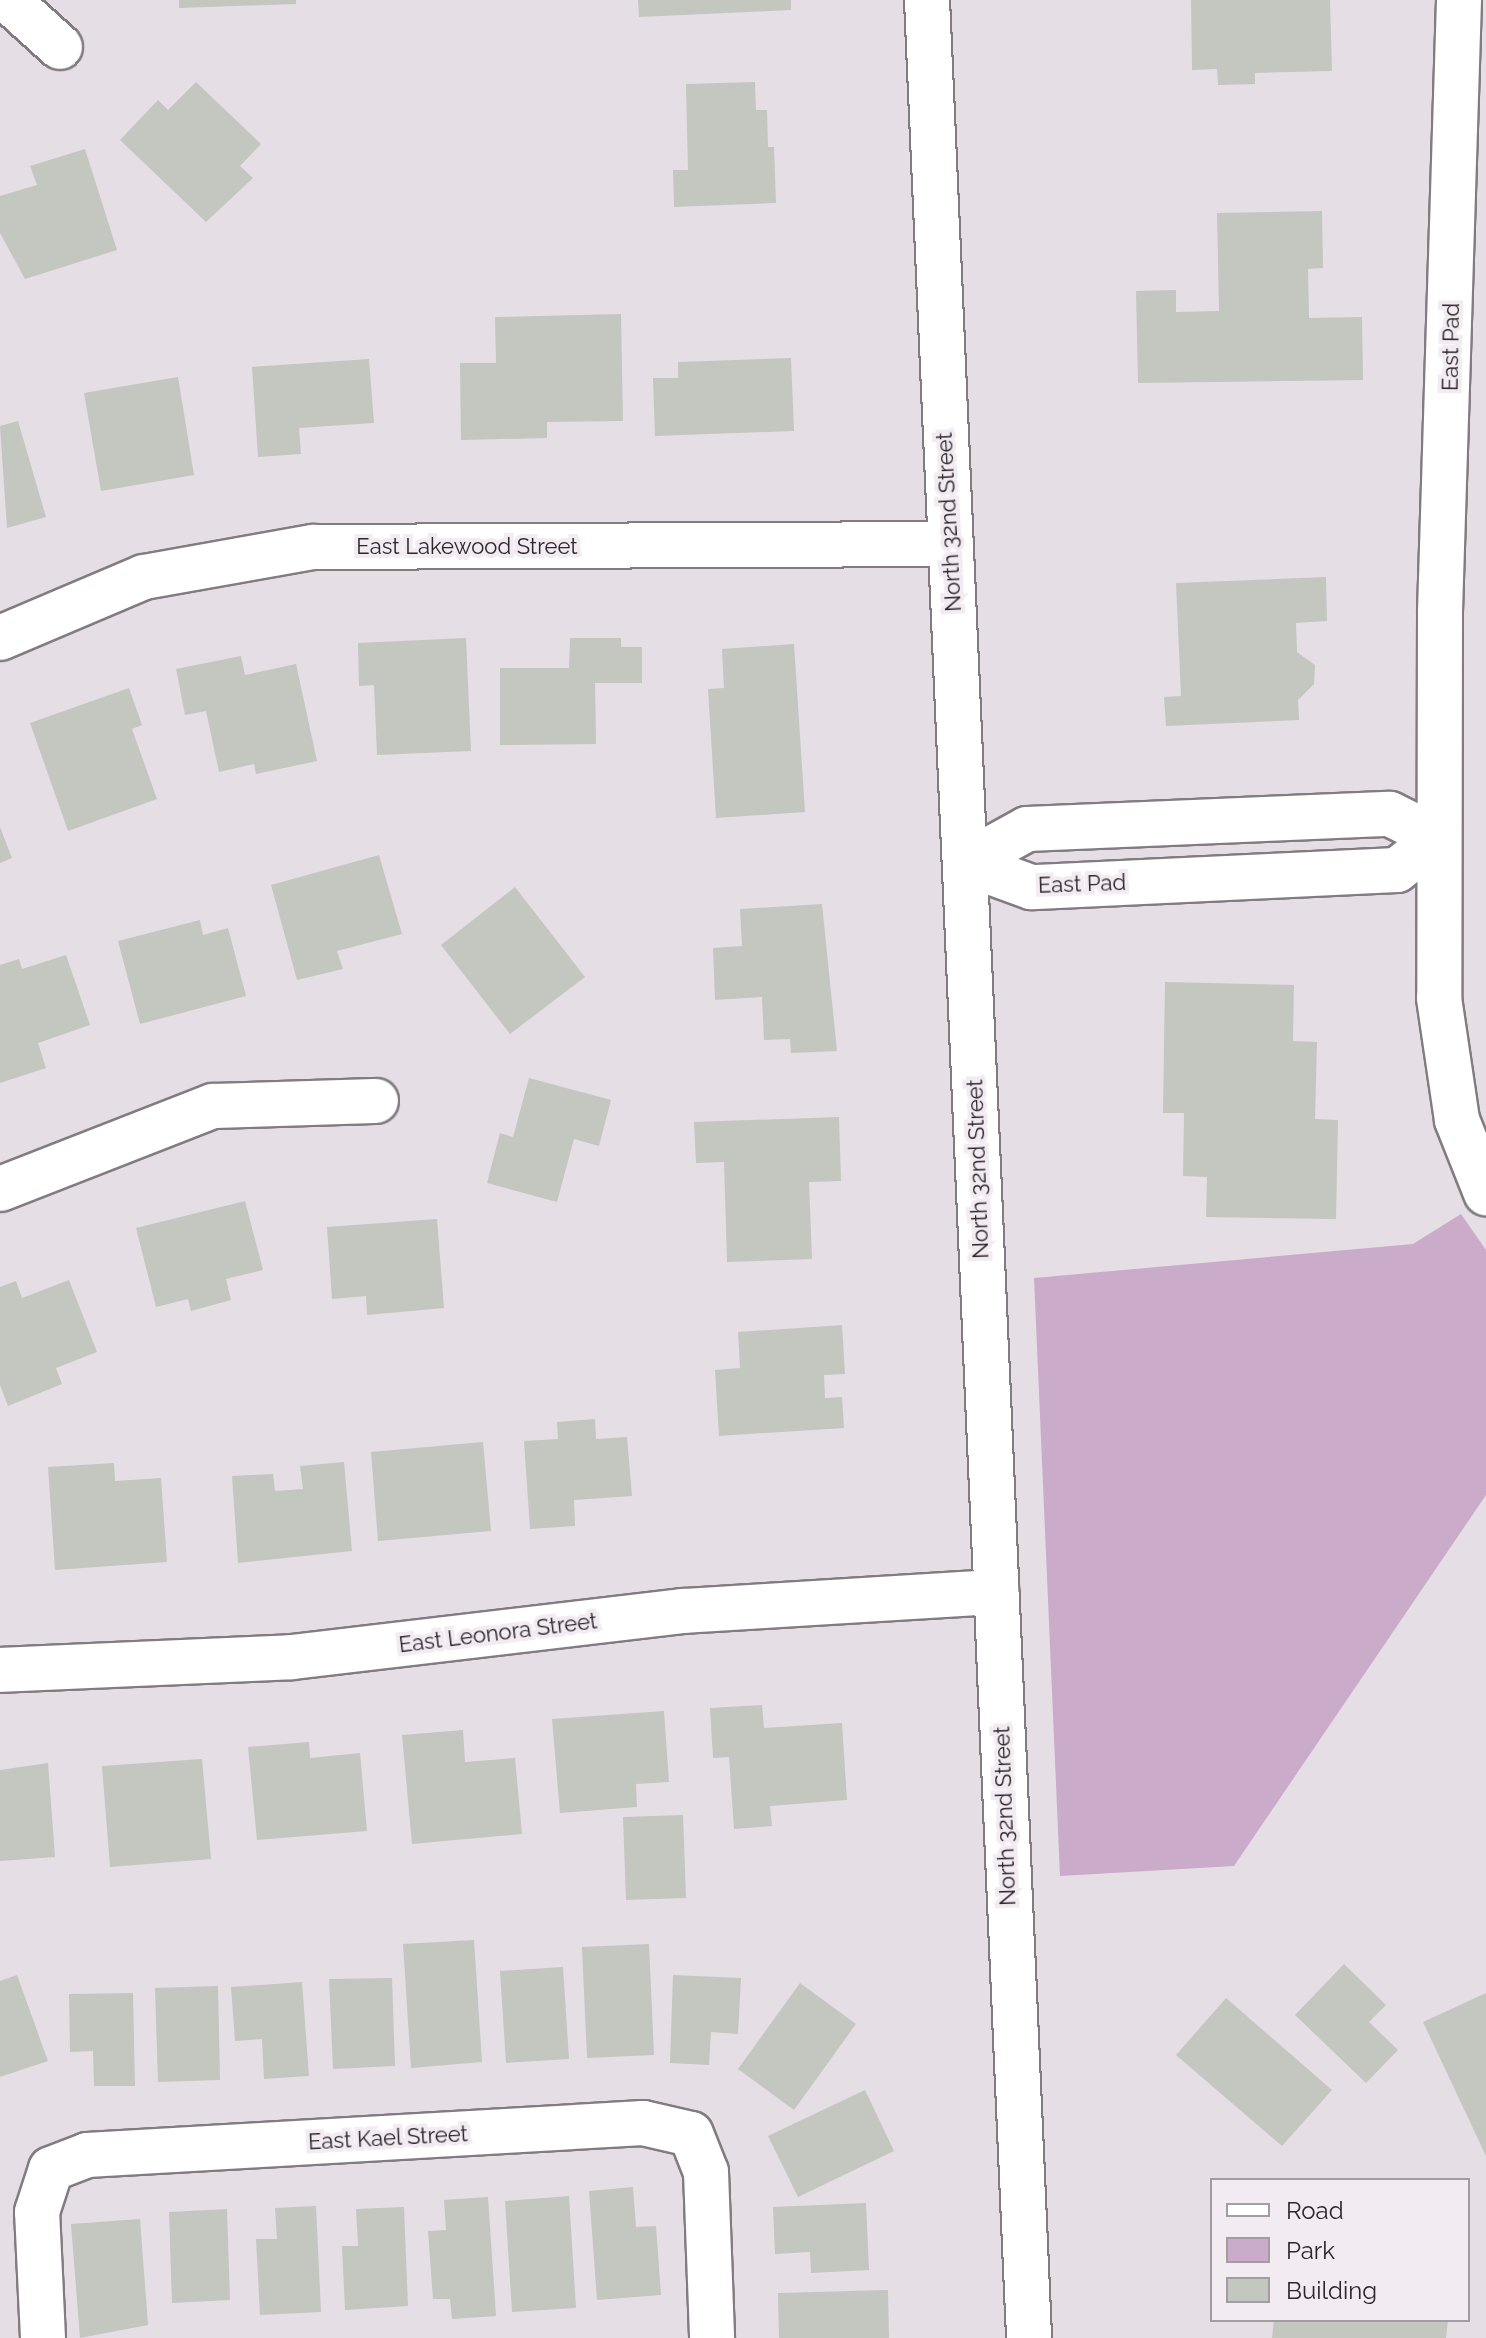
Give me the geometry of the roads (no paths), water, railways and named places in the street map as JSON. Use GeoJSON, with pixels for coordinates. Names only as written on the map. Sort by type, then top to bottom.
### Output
{"type":"FeatureCollection","features":[{"type":"Feature","properties":{"kind":"street"},"geometry":{"type":"LineString","coordinates":[[8,0],[60,47]]}},
{"type":"Feature","properties":{"kind":"street","name":"North 32nd Street"},"geometry":{"type":"LineString","coordinates":[[927,0],[1029,2338]]}},
{"type":"Feature","properties":{"kind":"street","name":"East Pad"},"geometry":{"type":"LineString","coordinates":[[1459,0],[1438,838],[1439,998],[1457,1120],[1486,1193]]}},
{"type":"Feature","properties":{"kind":"street","name":"East Lakewood Street"},"geometry":{"type":"LineString","coordinates":[[0,638],[144,577],[313,547],[950,544]]}},
{"type":"Feature","properties":{"kind":"street"},"geometry":{"type":"LineString","coordinates":[[965,863],[1027,829],[1390,814],[1438,838]]}},
{"type":"Feature","properties":{"kind":"street","name":"East Pad"},"geometry":{"type":"LineString","coordinates":[[965,863],[1031,887],[1382,871],[1397,870],[1438,838]]}},
{"type":"Feature","properties":{"kind":"street"},"geometry":{"type":"LineString","coordinates":[[0,1189],[213,1106],[376,1101]]}},
{"type":"Feature","properties":{"kind":"street","name":"East Leonora Street"},"geometry":{"type":"LineString","coordinates":[[0,1670],[292,1657],[683,1611],[996,1592]]}},
{"type":"Feature","properties":{"kind":"street","name":"East Kael Street"},"geometry":{"type":"LineString","coordinates":[[43,2338],[37,2212],[51,2169],[87,2155],[643,2123],[691,2134],[706,2172],[712,2338]]}}]}
